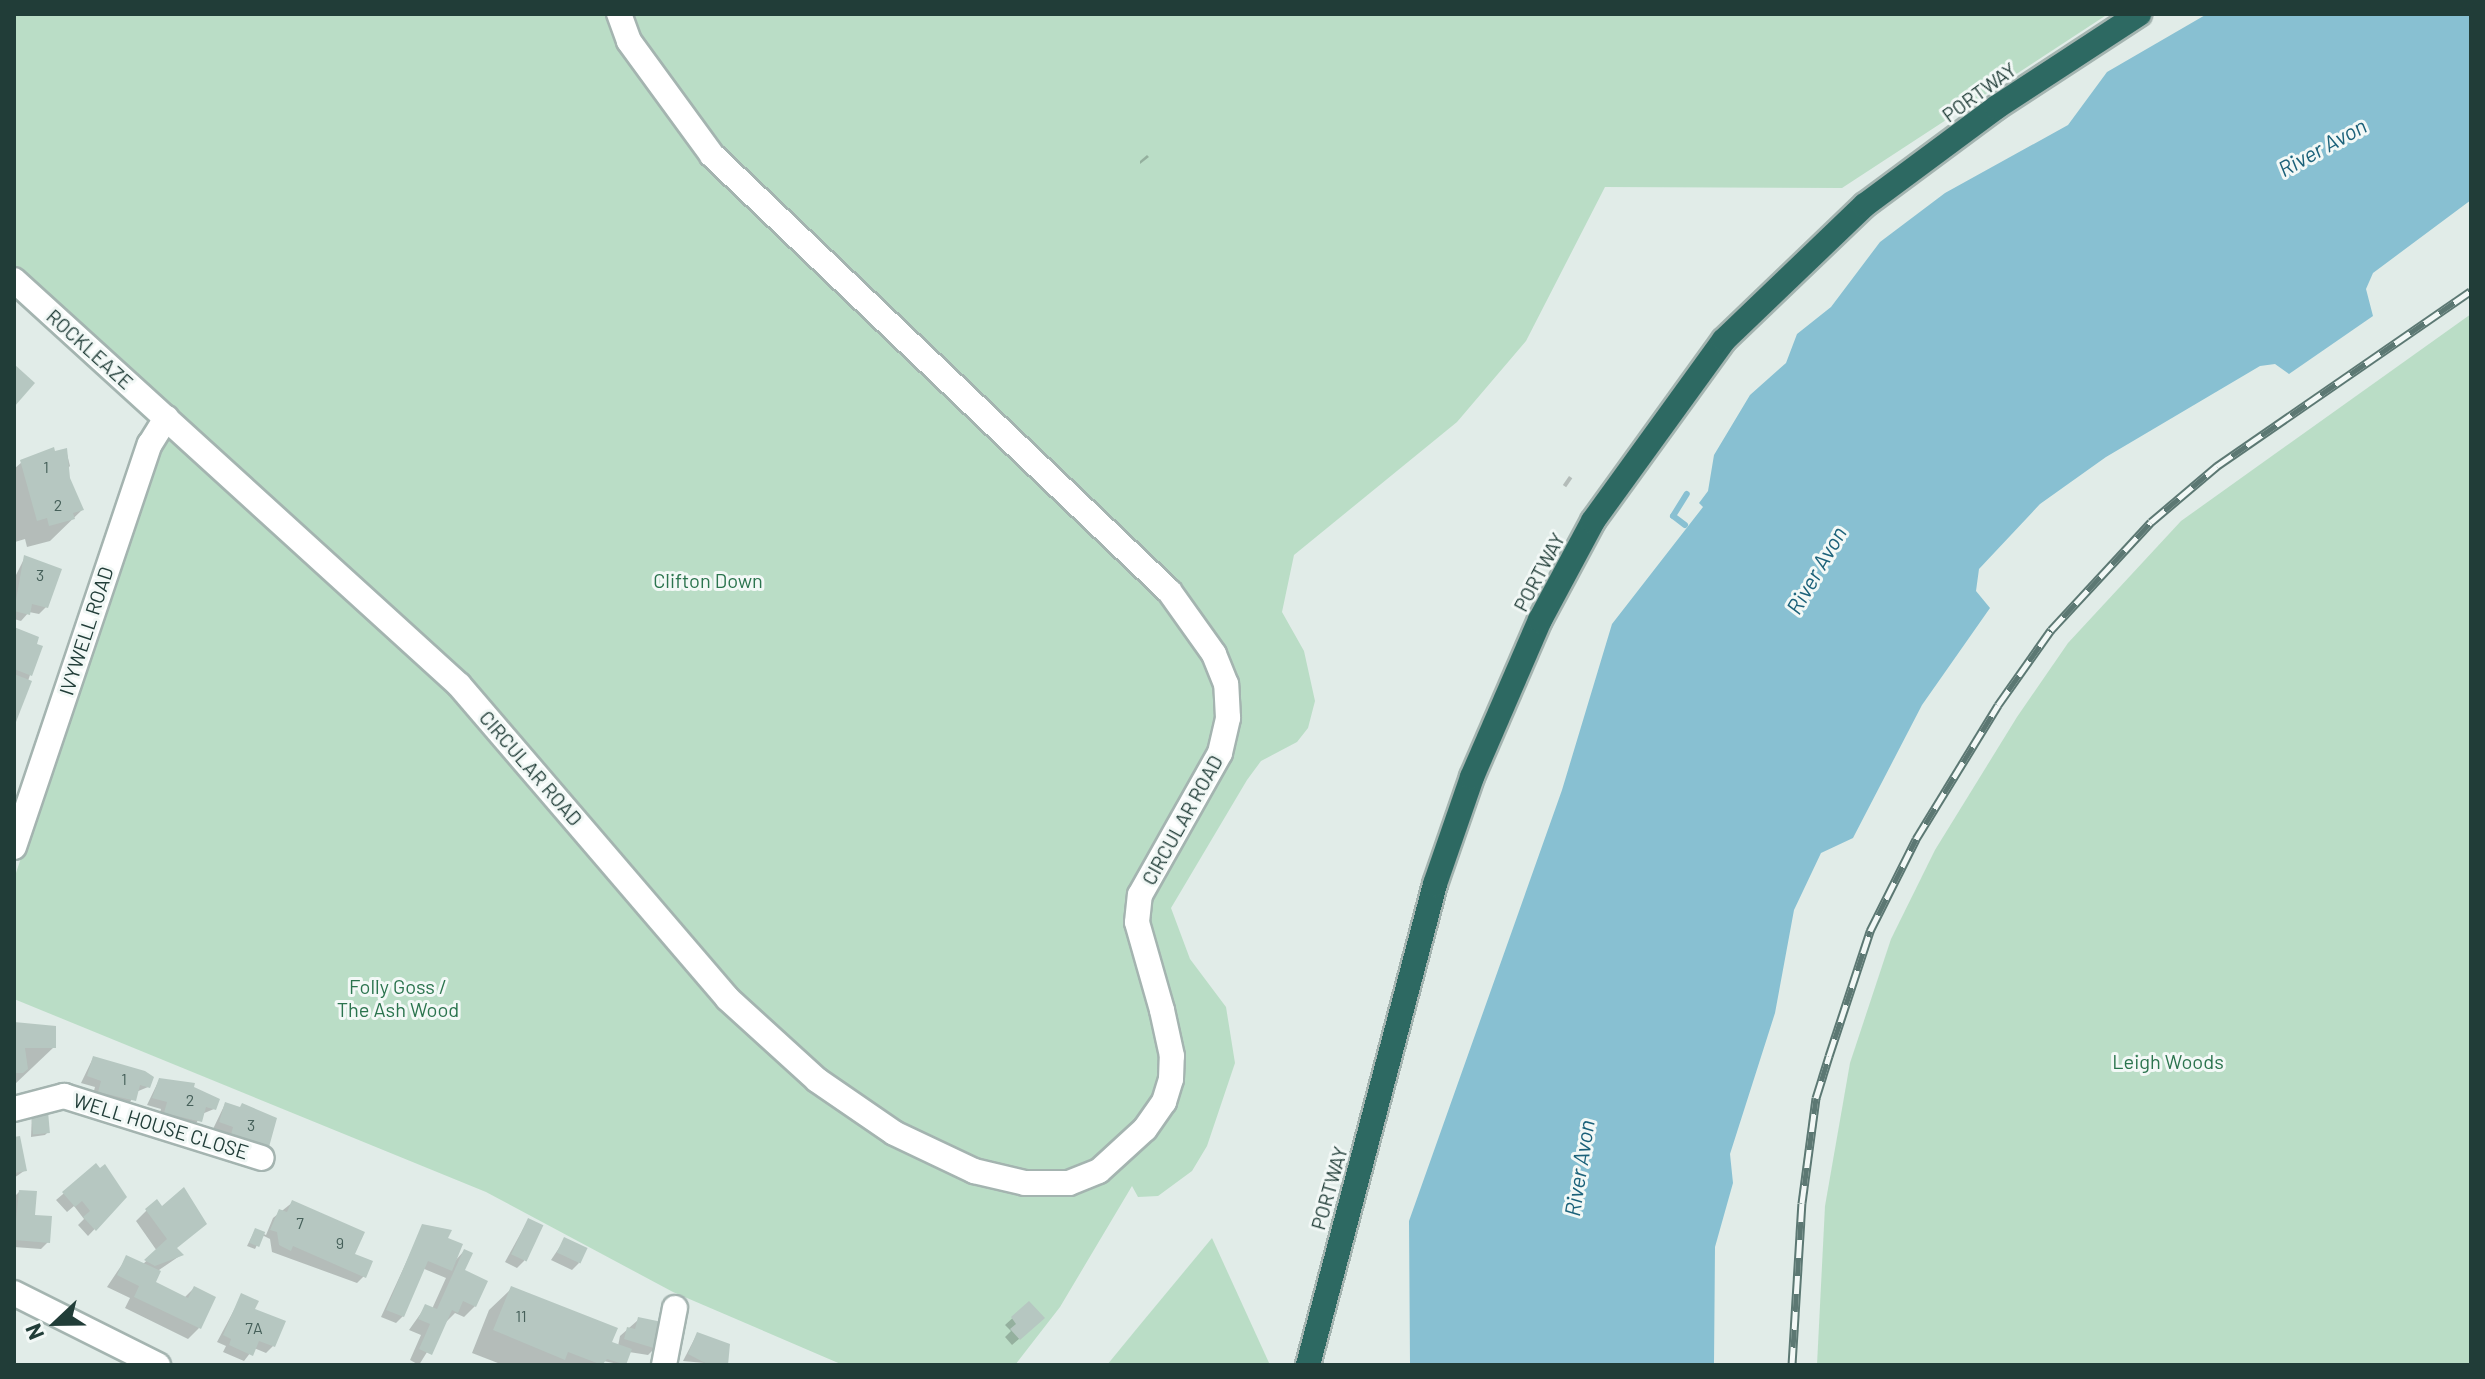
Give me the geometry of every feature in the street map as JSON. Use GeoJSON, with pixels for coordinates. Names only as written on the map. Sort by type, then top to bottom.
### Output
{"type":"FeatureCollection","features":[{"type":"Feature","properties":{"kind":"highway","name":"PORTWAY"},"geometry":{"type":"LineString","coordinates":[[1308,1365],[1444,858],[1472,777],[1540,620],[1593,521],[1724,340],[1865,205],[1997,107],[2139,14]]}},
{"type":"Feature","properties":{"kind":"street","name":"CIRCULAR ROAD"},"geometry":{"type":"LineString","coordinates":[[166,418],[459,685],[727,998],[817,1080],[894,1133],[974,1171],[1025,1183],[1069,1183],[1119,1156],[1164,1102],[1171,1079],[1172,1056],[1137,922],[1140,895],[1220,753],[1228,718],[1226,684],[1214,654],[1169,591],[712,155],[629,41],[619,14]]}},
{"type":"Feature","properties":{"kind":"street","name":"ROCKLEAZE"},"geometry":{"type":"LineString","coordinates":[[14,280],[166,418]]}},
{"type":"Feature","properties":{"kind":"street","name":"IVYWELL ROAD"},"geometry":{"type":"LineString","coordinates":[[14,847],[150,444],[166,418]]}},
{"type":"Feature","properties":{"kind":"street","name":"WELL HOUSE CLOSE"},"geometry":{"type":"LineString","coordinates":[[14,1109],[49,1096],[64,1096],[262,1158]]}},
{"type":"Feature","properties":{"kind":"street"},"geometry":{"type":"LineString","coordinates":[[14,1293],[158,1365]]}},
{"type":"Feature","properties":{"kind":"street"},"geometry":{"type":"LineString","coordinates":[[664,1365],[675,1308]]}},
{"type":"Feature","properties":{"kind":"green space","name":"Clifton Down"},"geometry":{"type":"Polygon","coordinates":[[[14,14],[2108,14],[1842,188],[1605,187],[1526,341],[1457,422],[1294,555],[1282,612],[1304,651],[1315,701],[1308,728],[1297,742],[1261,761],[1171,908],[1190,959],[1226,1007],[1235,1063],[1207,1146],[1192,1171],[1158,1196],[1138,1197],[1132,1186],[1060,1307],[1015,1365],[843,1365],[673,1292],[486,1192],[14,999],[14,879],[171,406],[14,265],[14,14]]]}},
{"type":"Feature","properties":{"kind":"green space","name":"Leigh Woods"},"geometry":{"type":"Polygon","coordinates":[[[2471,314],[2471,1365],[1817,1365],[1825,1206],[1850,1063],[1891,939],[1935,850],[2017,717],[2068,643],[2181,521],[2471,314]]]}},
{"type":"Feature","properties":{"kind":"green space"},"geometry":{"type":"Polygon","coordinates":[[[1212,1238],[1270,1365],[1107,1365],[1139,1326],[1212,1238]]]}},
{"type":"Feature","properties":{"kind":"water","name":"River Avon"},"geometry":{"type":"Polygon","coordinates":[[[2207,14],[2471,14],[2471,200],[2373,273],[2366,289],[2373,316],[2289,374],[2275,364],[2260,366],[2106,457],[2040,504],[1979,569],[1976,591],[1990,608],[1922,705],[1853,838],[1821,853],[1794,910],[1775,1013],[1730,1154],[1733,1183],[1715,1247],[1714,1365],[1410,1365],[1409,1221],[1562,790],[1612,624],[1703,507],[1699,503],[1708,491],[1714,455],[1750,395],[1786,363],[1797,334],[1831,307],[1880,242],[1945,193],[2068,125],[2107,72],[2207,14]]]}},
{"type":"Feature","properties":{"kind":"building"},"geometry":{"type":"Polygon","coordinates":[[[14,364],[35,383],[14,407],[14,364]]]}},
{"type":"Feature","properties":{"kind":"building"},"geometry":{"type":"Polygon","coordinates":[[[54,447],[55,451],[67,448],[70,478],[84,510],[73,513],[75,519],[49,526],[47,518],[37,521],[20,460],[54,447]]]}},
{"type":"Feature","properties":{"kind":"building"},"geometry":{"type":"Polygon","coordinates":[[[24,555],[62,569],[48,608],[32,604],[30,615],[14,611],[24,555]]]}},
{"type":"Feature","properties":{"kind":"building"},"geometry":{"type":"Polygon","coordinates":[[[14,627],[39,637],[37,644],[43,646],[32,676],[14,669],[14,627]]]}},
{"type":"Feature","properties":{"kind":"building"},"geometry":{"type":"Polygon","coordinates":[[[14,674],[32,681],[14,727],[14,674]]]}},
{"type":"Feature","properties":{"kind":"building"},"geometry":{"type":"Polygon","coordinates":[[[14,1022],[56,1026],[56,1048],[25,1048],[28,1069],[23,1073],[14,1073],[14,1022]]]}},
{"type":"Feature","properties":{"kind":"building"},"geometry":{"type":"Polygon","coordinates":[[[93,1056],[145,1071],[154,1077],[150,1088],[140,1085],[136,1101],[98,1092],[101,1081],[87,1076],[93,1056]]]}},
{"type":"Feature","properties":{"kind":"building"},"geometry":{"type":"Polygon","coordinates":[[[159,1078],[195,1083],[194,1087],[220,1099],[216,1110],[206,1107],[202,1122],[164,1113],[167,1102],[152,1098],[159,1078]]]}},
{"type":"Feature","properties":{"kind":"building"},"geometry":{"type":"Polygon","coordinates":[[[225,1102],[240,1107],[242,1103],[277,1118],[269,1147],[230,1138],[233,1127],[219,1122],[225,1102]]]}},
{"type":"Feature","properties":{"kind":"building"},"geometry":{"type":"Polygon","coordinates":[[[48,1111],[50,1133],[33,1134],[31,1112],[48,1111]]]}},
{"type":"Feature","properties":{"kind":"building"},"geometry":{"type":"Polygon","coordinates":[[[20,1136],[27,1171],[14,1173],[14,1137],[20,1136]]]}},
{"type":"Feature","properties":{"kind":"building"},"geometry":{"type":"Polygon","coordinates":[[[96,1163],[100,1168],[105,1164],[127,1197],[96,1231],[83,1217],[90,1211],[82,1201],[75,1207],[62,1192],[96,1163]]]}},
{"type":"Feature","properties":{"kind":"building"},"geometry":{"type":"Polygon","coordinates":[[[184,1187],[207,1224],[177,1248],[184,1255],[155,1266],[144,1260],[167,1239],[145,1209],[157,1199],[162,1206],[184,1187]]]}},
{"type":"Feature","properties":{"kind":"building"},"geometry":{"type":"Polygon","coordinates":[[[19,1190],[37,1191],[35,1215],[52,1216],[50,1243],[14,1240],[19,1190]]]}},
{"type":"Feature","properties":{"kind":"building"},"geometry":{"type":"Polygon","coordinates":[[[292,1200],[365,1232],[355,1254],[373,1261],[366,1278],[293,1246],[291,1251],[279,1245],[277,1232],[270,1230],[279,1209],[287,1212],[292,1200]]]}},
{"type":"Feature","properties":{"kind":"building"},"geometry":{"type":"Polygon","coordinates":[[[528,1218],[543,1225],[527,1261],[511,1254],[528,1218]]]}},
{"type":"Feature","properties":{"kind":"building"},"geometry":{"type":"Polygon","coordinates":[[[422,1224],[452,1230],[448,1238],[463,1244],[452,1271],[428,1261],[404,1317],[386,1310],[422,1224]]]}},
{"type":"Feature","properties":{"kind":"building"},"geometry":{"type":"Polygon","coordinates":[[[255,1228],[265,1232],[259,1247],[249,1243],[255,1228]]]}},
{"type":"Feature","properties":{"kind":"building"},"geometry":{"type":"Polygon","coordinates":[[[564,1237],[588,1248],[580,1263],[557,1252],[564,1237]]]}},
{"type":"Feature","properties":{"kind":"building"},"geometry":{"type":"Polygon","coordinates":[[[464,1249],[473,1253],[465,1270],[488,1281],[476,1307],[463,1301],[458,1313],[452,1310],[432,1355],[419,1349],[430,1324],[418,1319],[425,1304],[437,1309],[464,1249]]]}},
{"type":"Feature","properties":{"kind":"building"},"geometry":{"type":"Polygon","coordinates":[[[126,1255],[161,1271],[156,1282],[188,1298],[194,1286],[216,1297],[201,1329],[134,1297],[139,1286],[117,1275],[126,1255]]]}},
{"type":"Feature","properties":{"kind":"building"},"geometry":{"type":"Polygon","coordinates":[[[511,1286],[618,1328],[612,1342],[632,1349],[626,1365],[607,1359],[602,1365],[568,1352],[565,1360],[493,1330],[511,1286]]]}},
{"type":"Feature","properties":{"kind":"building"},"geometry":{"type":"Polygon","coordinates":[[[241,1293],[259,1301],[255,1309],[286,1321],[275,1347],[259,1341],[253,1356],[229,1345],[231,1339],[223,1335],[241,1293]]]}},
{"type":"Feature","properties":{"kind":"building"},"geometry":{"type":"Polygon","coordinates":[[[1029,1301],[1045,1318],[1020,1340],[1010,1329],[1016,1324],[1011,1317],[1029,1301]]]}},
{"type":"Feature","properties":{"kind":"building"},"geometry":{"type":"Polygon","coordinates":[[[638,1317],[662,1322],[657,1349],[624,1339],[627,1327],[635,1329],[638,1317]]]}},
{"type":"Feature","properties":{"kind":"building"},"geometry":{"type":"Polygon","coordinates":[[[697,1332],[730,1344],[728,1365],[709,1365],[688,1354],[697,1332]]]}},
{"type":"Feature","properties":{"kind":"waterway"},"geometry":{"type":"LineString","coordinates":[[1685,525],[1673,516],[1687,494]]}},
{"type":"Feature","properties":{"kind":"railway"},"geometry":{"type":"LineString","coordinates":[[1792,1365],[1802,1203],[1816,1098],[1829,1056],[1870,931],[1916,839],[1998,705],[2051,630],[2151,522],[2217,466],[2471,291]]}},
{"type":"Feature","properties":{"kind":"park label","name":"Folly Goss / The Ash Wood"},"geometry":{"type":"Point","coordinates":[398,998]}}]}
